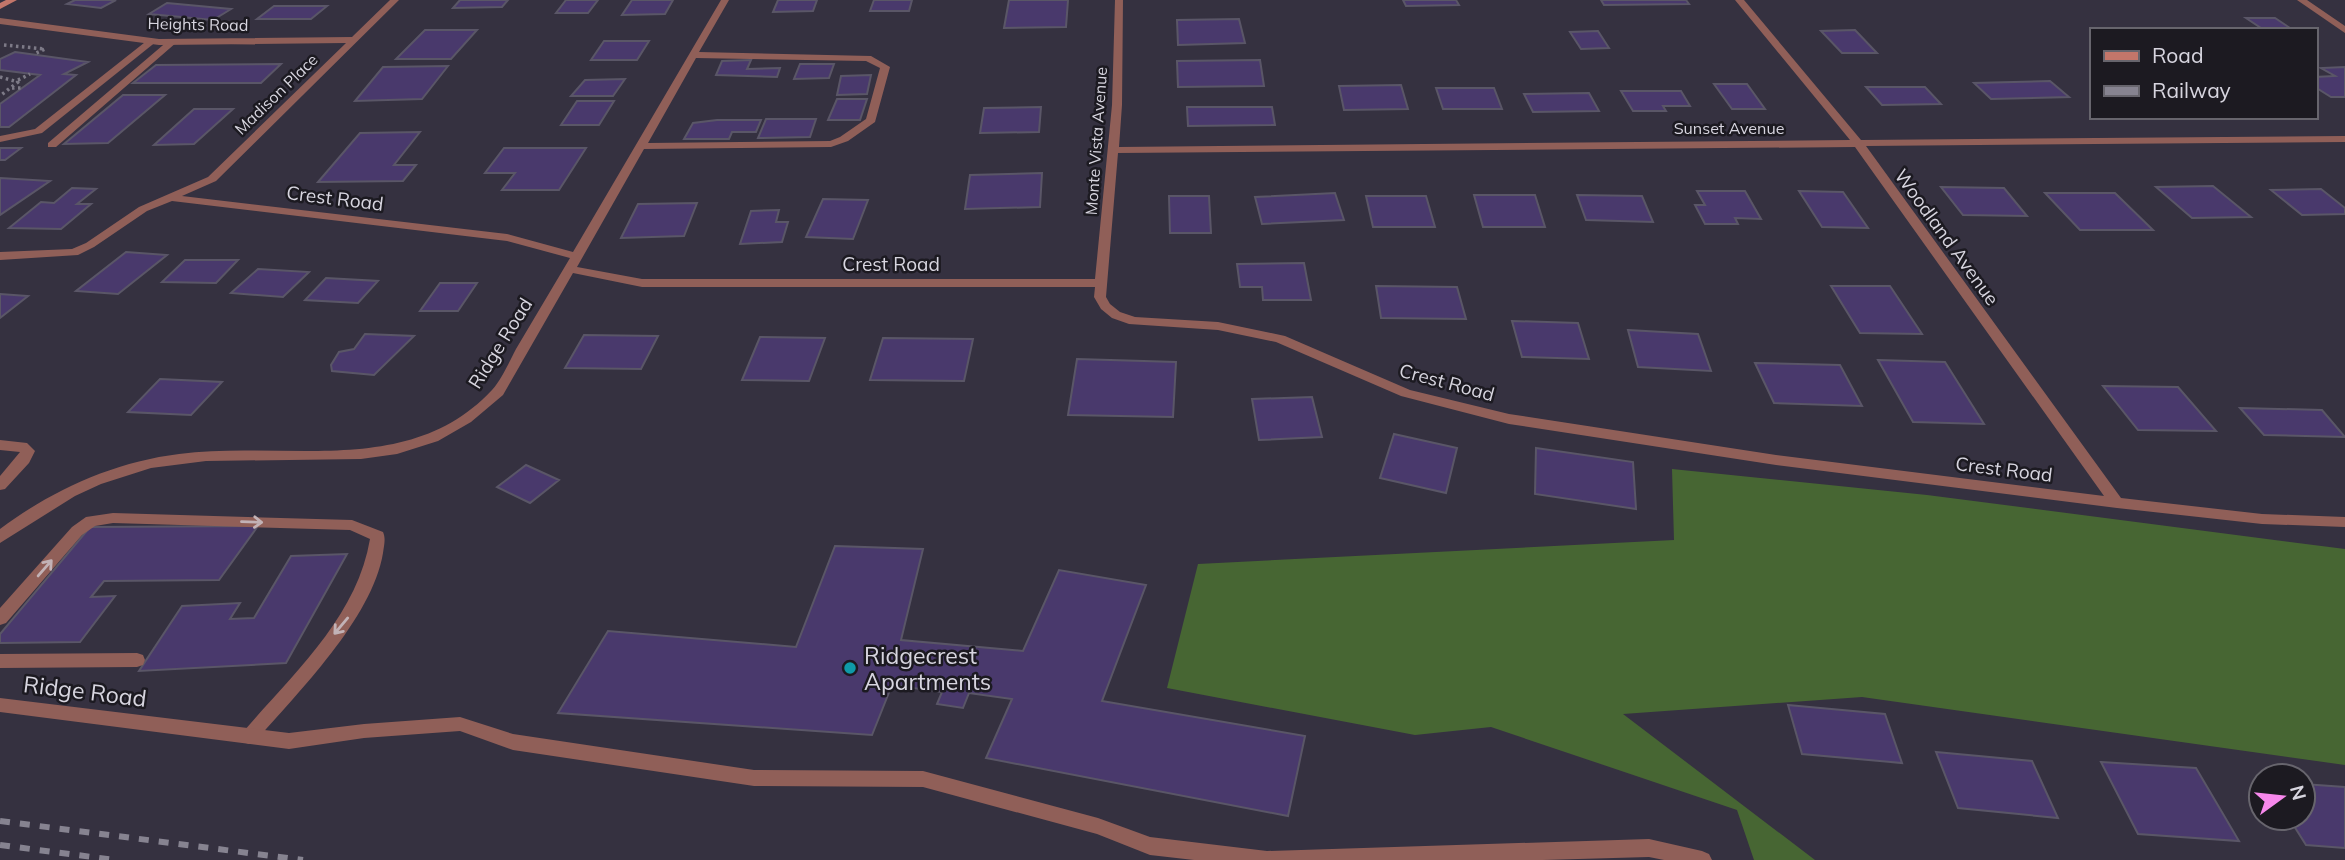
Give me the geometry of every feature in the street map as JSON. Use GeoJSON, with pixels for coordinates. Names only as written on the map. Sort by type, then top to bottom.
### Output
{"type":"FeatureCollection","features":[{"type":"Feature","properties":{"kind":"street"},"geometry":{"type":"LineString","coordinates":[[0,6],[13,0]]}},
{"type":"Feature","properties":{"kind":"street","name":"Madison Place"},"geometry":{"type":"LineString","coordinates":[[0,256],[74,252],[90,245],[143,209],[212,179],[395,0]]}},
{"type":"Feature","properties":{"kind":"street","name":"Ridge Road"},"geometry":{"type":"LineString","coordinates":[[0,537],[24,517],[48,503],[90,484],[155,464],[204,456],[370,454],[423,442],[456,428],[482,409],[498,392],[696,55],[725,0]]}},
{"type":"Feature","properties":{"kind":"street","name":"Monte Vista Avenue"},"geometry":{"type":"LineString","coordinates":[[1100,284],[1113,150],[1119,0]]}},
{"type":"Feature","properties":{"kind":"street","name":"Woodland Avenue"},"geometry":{"type":"LineString","coordinates":[[1739,0],[1858,143],[2117,503]]}},
{"type":"Feature","properties":{"kind":"street"},"geometry":{"type":"LineString","coordinates":[[2301,0],[2345,30]]}},
{"type":"Feature","properties":{"kind":"street","name":"Heights Road"},"geometry":{"type":"LineString","coordinates":[[0,21],[152,41],[354,40]]}},
{"type":"Feature","properties":{"kind":"street"},"geometry":{"type":"LineString","coordinates":[[0,139],[38,131],[152,41]]}},
{"type":"Feature","properties":{"kind":"street"},"geometry":{"type":"LineString","coordinates":[[52,145],[172,42]]}},
{"type":"Feature","properties":{"kind":"street"},"geometry":{"type":"LineString","coordinates":[[641,146],[831,144],[844,139],[871,120],[885,67],[868,58],[696,55]]}},
{"type":"Feature","properties":{"kind":"street","name":"Sunset Avenue"},"geometry":{"type":"LineString","coordinates":[[1113,150],[2345,139]]}},
{"type":"Feature","properties":{"kind":"street","name":"Crest Road"},"geometry":{"type":"LineString","coordinates":[[171,198],[507,238],[576,256]]}},
{"type":"Feature","properties":{"kind":"street","name":"Crest Road"},"geometry":{"type":"LineString","coordinates":[[569,269],[642,282],[1100,284],[1100,297],[1105,306],[1116,315],[1133,321],[1218,326],[1280,339],[1386,385],[1456,408],[1776,460],[2262,519],[2345,522]]}},
{"type":"Feature","properties":{"kind":"street"},"geometry":{"type":"LineString","coordinates":[[0,445],[22,446],[29,451],[0,485]]}},
{"type":"Feature","properties":{"kind":"street"},"geometry":{"type":"LineString","coordinates":[[0,619],[77,531],[91,522],[113,518],[352,525],[378,536],[377,557],[353,611],[249,737]]}},
{"type":"Feature","properties":{"kind":"street"},"geometry":{"type":"LineString","coordinates":[[0,661],[136,660]]}},
{"type":"Feature","properties":{"kind":"street","name":"Ridge Road"},"geometry":{"type":"LineString","coordinates":[[0,705],[289,741],[364,731],[460,724],[513,741],[754,778],[923,779],[1098,826],[1150,846],[1267,860],[1649,848],[1702,860]]}},
{"type":"Feature","properties":{"kind":"path"},"geometry":{"type":"LineString","coordinates":[[4,45],[45,49],[34,54]]}},
{"type":"Feature","properties":{"kind":"path"},"geometry":{"type":"LineString","coordinates":[[0,96],[18,80],[30,74]]}},
{"type":"Feature","properties":{"kind":"path"},"geometry":{"type":"LineString","coordinates":[[0,77],[18,80]]}},
{"type":"Feature","properties":{"kind":"path"},"geometry":{"type":"LineString","coordinates":[[11,88],[23,88]]}},
{"type":"Feature","properties":{"kind":"green space"},"geometry":{"type":"Polygon","coordinates":[[[1672,469],[1927,495],[2345,549],[2345,765],[1862,697],[1623,714],[1815,860],[1754,860],[1737,810],[1491,727],[1415,735],[1167,688],[1198,564],[1674,540],[1672,469]]]}},
{"type":"Feature","properties":{"kind":"building"},"geometry":{"type":"Polygon","coordinates":[[[75,0],[116,0],[101,8],[67,4],[75,0]]]}},
{"type":"Feature","properties":{"kind":"building"},"geometry":{"type":"Polygon","coordinates":[[[460,0],[508,0],[502,7],[453,8],[460,0]]]}},
{"type":"Feature","properties":{"kind":"building"},"geometry":{"type":"Polygon","coordinates":[[[566,0],[598,0],[588,13],[556,13],[566,0]]]}},
{"type":"Feature","properties":{"kind":"building"},"geometry":{"type":"Polygon","coordinates":[[[632,0],[673,0],[665,14],[622,15],[632,0]]]}},
{"type":"Feature","properties":{"kind":"building"},"geometry":{"type":"Polygon","coordinates":[[[778,0],[817,0],[813,11],[773,12],[778,0]]]}},
{"type":"Feature","properties":{"kind":"building"},"geometry":{"type":"Polygon","coordinates":[[[874,0],[912,0],[909,11],[870,11],[874,0]]]}},
{"type":"Feature","properties":{"kind":"building"},"geometry":{"type":"Polygon","coordinates":[[[1009,0],[1068,0],[1066,27],[1004,28],[1009,0]]]}},
{"type":"Feature","properties":{"kind":"building"},"geometry":{"type":"Polygon","coordinates":[[[1403,0],[1456,0],[1459,5],[1406,6],[1403,0]]]}},
{"type":"Feature","properties":{"kind":"building"},"geometry":{"type":"Polygon","coordinates":[[[1601,0],[1686,0],[1689,4],[1604,5],[1601,0]]]}},
{"type":"Feature","properties":{"kind":"building"},"geometry":{"type":"Polygon","coordinates":[[[167,3],[231,9],[213,20],[149,14],[167,3]]]}},
{"type":"Feature","properties":{"kind":"building"},"geometry":{"type":"Polygon","coordinates":[[[274,6],[327,6],[311,19],[257,19],[274,6]]]}},
{"type":"Feature","properties":{"kind":"building"},"geometry":{"type":"Polygon","coordinates":[[[2246,18],[2275,18],[2290,28],[2261,28],[2246,18]]]}},
{"type":"Feature","properties":{"kind":"building"},"geometry":{"type":"Polygon","coordinates":[[[1239,19],[1245,43],[1178,45],[1177,20],[1239,19]]]}},
{"type":"Feature","properties":{"kind":"building"},"geometry":{"type":"Polygon","coordinates":[[[425,30],[477,30],[451,59],[396,59],[425,30]]]}},
{"type":"Feature","properties":{"kind":"building"},"geometry":{"type":"Polygon","coordinates":[[[1855,30],[1877,53],[1842,53],[1821,31],[1855,30]]]}},
{"type":"Feature","properties":{"kind":"building"},"geometry":{"type":"Polygon","coordinates":[[[1598,31],[1609,48],[1581,49],[1570,32],[1598,31]]]}},
{"type":"Feature","properties":{"kind":"building"},"geometry":{"type":"Polygon","coordinates":[[[604,41],[649,41],[637,60],[591,60],[604,41]]]}},
{"type":"Feature","properties":{"kind":"building"},"geometry":{"type":"Polygon","coordinates":[[[15,52],[88,62],[64,74],[76,75],[9,127],[0,127],[0,104],[40,75],[0,70],[0,59],[15,52]]]}},
{"type":"Feature","properties":{"kind":"building"},"geometry":{"type":"Polygon","coordinates":[[[751,60],[747,69],[780,68],[777,77],[716,75],[722,61],[751,60]]]}},
{"type":"Feature","properties":{"kind":"building"},"geometry":{"type":"Polygon","coordinates":[[[1260,60],[1264,86],[1178,87],[1177,61],[1260,60]]]}},
{"type":"Feature","properties":{"kind":"building"},"geometry":{"type":"Polygon","coordinates":[[[281,64],[261,83],[133,83],[156,65],[281,64]]]}},
{"type":"Feature","properties":{"kind":"building"},"geometry":{"type":"Polygon","coordinates":[[[800,64],[834,64],[829,78],[794,79],[800,64]]]}},
{"type":"Feature","properties":{"kind":"building"},"geometry":{"type":"Polygon","coordinates":[[[448,66],[422,99],[355,101],[383,67],[448,66]]]}},
{"type":"Feature","properties":{"kind":"building"},"geometry":{"type":"Polygon","coordinates":[[[2345,67],[2345,97],[2331,97],[2317,88],[2317,77],[2335,76],[2321,68],[2345,67]]]}},
{"type":"Feature","properties":{"kind":"building"},"geometry":{"type":"Polygon","coordinates":[[[871,75],[867,94],[837,95],[841,76],[871,75]]]}},
{"type":"Feature","properties":{"kind":"building"},"geometry":{"type":"Polygon","coordinates":[[[625,79],[613,96],[571,96],[585,80],[625,79]]]}},
{"type":"Feature","properties":{"kind":"building"},"geometry":{"type":"Polygon","coordinates":[[[2050,81],[2069,97],[1991,99],[1974,83],[2050,81]]]}},
{"type":"Feature","properties":{"kind":"building"},"geometry":{"type":"Polygon","coordinates":[[[1714,84],[1747,84],[1765,109],[1732,109],[1714,84]]]}},
{"type":"Feature","properties":{"kind":"building"},"geometry":{"type":"Polygon","coordinates":[[[1401,85],[1408,109],[1344,110],[1339,86],[1401,85]]]}},
{"type":"Feature","properties":{"kind":"building"},"geometry":{"type":"Polygon","coordinates":[[[1866,87],[1925,87],[1941,104],[1882,105],[1866,87]]]}},
{"type":"Feature","properties":{"kind":"building"},"geometry":{"type":"Polygon","coordinates":[[[1436,88],[1494,88],[1502,109],[1443,109],[1436,88]]]}},
{"type":"Feature","properties":{"kind":"building"},"geometry":{"type":"Polygon","coordinates":[[[1621,91],[1681,91],[1690,106],[1663,106],[1666,111],[1633,111],[1621,91]]]}},
{"type":"Feature","properties":{"kind":"building"},"geometry":{"type":"Polygon","coordinates":[[[1589,93],[1599,111],[1533,112],[1524,94],[1589,93]]]}},
{"type":"Feature","properties":{"kind":"building"},"geometry":{"type":"Polygon","coordinates":[[[123,95],[165,95],[108,143],[64,144],[123,95]]]}},
{"type":"Feature","properties":{"kind":"building"},"geometry":{"type":"Polygon","coordinates":[[[837,99],[867,99],[860,120],[828,120],[837,99]]]}},
{"type":"Feature","properties":{"kind":"building"},"geometry":{"type":"Polygon","coordinates":[[[577,101],[614,101],[599,125],[561,125],[577,101]]]}},
{"type":"Feature","properties":{"kind":"building"},"geometry":{"type":"Polygon","coordinates":[[[1041,107],[1039,132],[980,133],[984,108],[1041,107]]]}},
{"type":"Feature","properties":{"kind":"building"},"geometry":{"type":"Polygon","coordinates":[[[1187,107],[1272,107],[1275,125],[1188,126],[1187,107]]]}},
{"type":"Feature","properties":{"kind":"building"},"geometry":{"type":"Polygon","coordinates":[[[194,109],[233,109],[194,144],[154,145],[194,109]]]}},
{"type":"Feature","properties":{"kind":"building"},"geometry":{"type":"Polygon","coordinates":[[[766,119],[816,119],[810,137],[758,138],[766,119]]]}},
{"type":"Feature","properties":{"kind":"building"},"geometry":{"type":"Polygon","coordinates":[[[761,120],[756,132],[732,132],[729,139],[684,139],[693,123],[761,120]]]}},
{"type":"Feature","properties":{"kind":"building"},"geometry":{"type":"Polygon","coordinates":[[[420,132],[394,165],[416,165],[403,181],[318,182],[360,133],[420,132]]]}},
{"type":"Feature","properties":{"kind":"building"},"geometry":{"type":"Polygon","coordinates":[[[0,148],[21,148],[5,160],[0,160],[0,148]]]}},
{"type":"Feature","properties":{"kind":"building"},"geometry":{"type":"Polygon","coordinates":[[[504,148],[586,148],[559,190],[502,190],[515,173],[485,173],[504,148]]]}},
{"type":"Feature","properties":{"kind":"building"},"geometry":{"type":"Polygon","coordinates":[[[1042,173],[1040,207],[965,209],[970,175],[1042,173]]]}},
{"type":"Feature","properties":{"kind":"building"},"geometry":{"type":"Polygon","coordinates":[[[0,178],[50,181],[0,215],[0,178]]]}},
{"type":"Feature","properties":{"kind":"building"},"geometry":{"type":"Polygon","coordinates":[[[2213,186],[2251,217],[2192,218],[2156,187],[2213,186]]]}},
{"type":"Feature","properties":{"kind":"building"},"geometry":{"type":"Polygon","coordinates":[[[1941,187],[2004,188],[2027,216],[1963,215],[1941,187]]]}},
{"type":"Feature","properties":{"kind":"building"},"geometry":{"type":"Polygon","coordinates":[[[72,188],[96,189],[77,204],[91,204],[61,229],[9,228],[41,202],[54,203],[72,188]]]}},
{"type":"Feature","properties":{"kind":"building"},"geometry":{"type":"Polygon","coordinates":[[[2321,189],[2345,208],[2345,214],[2302,215],[2271,190],[2321,189]]]}},
{"type":"Feature","properties":{"kind":"building"},"geometry":{"type":"Polygon","coordinates":[[[1697,191],[1745,191],[1761,219],[1735,218],[1738,224],[1705,224],[1695,205],[1705,205],[1697,191]]]}},
{"type":"Feature","properties":{"kind":"building"},"geometry":{"type":"Polygon","coordinates":[[[1799,191],[1843,192],[1868,228],[1822,227],[1799,191]]]}},
{"type":"Feature","properties":{"kind":"building"},"geometry":{"type":"Polygon","coordinates":[[[1335,193],[1344,220],[1262,224],[1255,197],[1335,193]]]}},
{"type":"Feature","properties":{"kind":"building"},"geometry":{"type":"Polygon","coordinates":[[[2045,193],[2115,193],[2153,230],[2080,230],[2045,193]]]}},
{"type":"Feature","properties":{"kind":"building"},"geometry":{"type":"Polygon","coordinates":[[[1474,195],[1535,195],[1545,227],[1483,227],[1474,195]]]}},
{"type":"Feature","properties":{"kind":"building"},"geometry":{"type":"Polygon","coordinates":[[[1577,195],[1642,196],[1653,222],[1586,220],[1577,195]]]}},
{"type":"Feature","properties":{"kind":"building"},"geometry":{"type":"Polygon","coordinates":[[[1169,196],[1209,196],[1211,233],[1170,233],[1169,196]]]}},
{"type":"Feature","properties":{"kind":"building"},"geometry":{"type":"Polygon","coordinates":[[[1366,196],[1426,196],[1435,227],[1373,227],[1366,196]]]}},
{"type":"Feature","properties":{"kind":"building"},"geometry":{"type":"Polygon","coordinates":[[[823,199],[868,200],[853,239],[806,237],[823,199]]]}},
{"type":"Feature","properties":{"kind":"building"},"geometry":{"type":"Polygon","coordinates":[[[697,203],[684,236],[621,238],[638,204],[697,203]]]}},
{"type":"Feature","properties":{"kind":"building"},"geometry":{"type":"Polygon","coordinates":[[[779,210],[776,222],[788,222],[782,242],[740,244],[751,211],[779,210]]]}},
{"type":"Feature","properties":{"kind":"building"},"geometry":{"type":"Polygon","coordinates":[[[126,252],[167,255],[118,294],[76,291],[126,252]]]}},
{"type":"Feature","properties":{"kind":"building"},"geometry":{"type":"Polygon","coordinates":[[[185,260],[238,260],[216,283],[162,282],[185,260]]]}},
{"type":"Feature","properties":{"kind":"building"},"geometry":{"type":"Polygon","coordinates":[[[1304,263],[1311,300],[1263,300],[1262,287],[1240,287],[1237,264],[1304,263]]]}},
{"type":"Feature","properties":{"kind":"building"},"geometry":{"type":"Polygon","coordinates":[[[258,269],[309,272],[283,297],[231,293],[258,269]]]}},
{"type":"Feature","properties":{"kind":"building"},"geometry":{"type":"Polygon","coordinates":[[[326,278],[378,281],[358,303],[305,300],[326,278]]]}},
{"type":"Feature","properties":{"kind":"building"},"geometry":{"type":"Polygon","coordinates":[[[440,283],[477,283],[458,311],[420,311],[440,283]]]}},
{"type":"Feature","properties":{"kind":"building"},"geometry":{"type":"Polygon","coordinates":[[[1376,286],[1457,287],[1466,319],[1381,318],[1376,286]]]}},
{"type":"Feature","properties":{"kind":"building"},"geometry":{"type":"Polygon","coordinates":[[[1831,286],[1890,286],[1922,334],[1860,333],[1831,286]]]}},
{"type":"Feature","properties":{"kind":"building"},"geometry":{"type":"Polygon","coordinates":[[[0,294],[28,296],[0,318],[0,294]]]}},
{"type":"Feature","properties":{"kind":"building"},"geometry":{"type":"Polygon","coordinates":[[[1512,321],[1578,323],[1589,359],[1522,357],[1512,321]]]}},
{"type":"Feature","properties":{"kind":"building"},"geometry":{"type":"Polygon","coordinates":[[[1628,330],[1698,334],[1711,371],[1638,367],[1628,330]]]}},
{"type":"Feature","properties":{"kind":"building"},"geometry":{"type":"Polygon","coordinates":[[[365,334],[414,336],[374,375],[332,371],[331,365],[339,352],[354,349],[365,334]]]}},
{"type":"Feature","properties":{"kind":"building"},"geometry":{"type":"Polygon","coordinates":[[[584,335],[658,336],[641,369],[565,368],[584,335]]]}},
{"type":"Feature","properties":{"kind":"building"},"geometry":{"type":"Polygon","coordinates":[[[760,337],[825,338],[809,381],[742,380],[760,337]]]}},
{"type":"Feature","properties":{"kind":"building"},"geometry":{"type":"Polygon","coordinates":[[[883,338],[973,339],[964,381],[870,380],[883,338]]]}},
{"type":"Feature","properties":{"kind":"building"},"geometry":{"type":"Polygon","coordinates":[[[1077,359],[1176,362],[1173,417],[1068,415],[1077,359]]]}},
{"type":"Feature","properties":{"kind":"building"},"geometry":{"type":"Polygon","coordinates":[[[1878,360],[1945,362],[1984,424],[1913,422],[1878,360]]]}},
{"type":"Feature","properties":{"kind":"building"},"geometry":{"type":"Polygon","coordinates":[[[1755,363],[1840,365],[1862,406],[1774,403],[1755,363]]]}},
{"type":"Feature","properties":{"kind":"building"},"geometry":{"type":"Polygon","coordinates":[[[160,379],[222,382],[191,415],[128,412],[160,379]]]}},
{"type":"Feature","properties":{"kind":"building"},"geometry":{"type":"Polygon","coordinates":[[[2103,386],[2178,387],[2216,431],[2138,430],[2103,386]]]}},
{"type":"Feature","properties":{"kind":"building"},"geometry":{"type":"Polygon","coordinates":[[[1312,397],[1322,437],[1259,440],[1252,399],[1312,397]]]}},
{"type":"Feature","properties":{"kind":"building"},"geometry":{"type":"Polygon","coordinates":[[[2240,408],[2322,410],[2345,437],[2264,435],[2240,408]]]}},
{"type":"Feature","properties":{"kind":"building"},"geometry":{"type":"Polygon","coordinates":[[[1394,434],[1457,448],[1446,493],[1380,478],[1394,434]]]}},
{"type":"Feature","properties":{"kind":"building"},"geometry":{"type":"Polygon","coordinates":[[[1536,448],[1633,462],[1636,509],[1535,494],[1536,448]]]}},
{"type":"Feature","properties":{"kind":"building"},"geometry":{"type":"Polygon","coordinates":[[[526,465],[559,480],[530,503],[497,487],[526,465]]]}},
{"type":"Feature","properties":{"kind":"building"},"geometry":{"type":"Polygon","coordinates":[[[258,526],[219,580],[104,581],[91,597],[115,596],[80,642],[0,643],[0,634],[90,527],[258,526]]]}},
{"type":"Feature","properties":{"kind":"building","name":"Ridgecrest Apartments"},"geometry":{"type":"Polygon","coordinates":[[[835,546],[923,549],[901,640],[1023,651],[1059,570],[1146,585],[1102,701],[1305,736],[1288,816],[986,758],[1012,699],[969,693],[963,708],[937,704],[942,692],[892,685],[872,735],[558,713],[608,631],[796,647],[835,546]]]}},
{"type":"Feature","properties":{"kind":"building"},"geometry":{"type":"Polygon","coordinates":[[[347,554],[286,663],[139,671],[182,606],[240,603],[230,619],[254,618],[291,556],[347,554]]]}},
{"type":"Feature","properties":{"kind":"building"},"geometry":{"type":"Polygon","coordinates":[[[1788,705],[1885,714],[1902,763],[1802,754],[1788,705]]]}},
{"type":"Feature","properties":{"kind":"building"},"geometry":{"type":"Polygon","coordinates":[[[1936,752],[2032,761],[2058,818],[1958,808],[1936,752]]]}},
{"type":"Feature","properties":{"kind":"building"},"geometry":{"type":"Polygon","coordinates":[[[2101,762],[2196,768],[2239,841],[2138,834],[2101,762]]]}},
{"type":"Feature","properties":{"kind":"building"},"geometry":{"type":"Polygon","coordinates":[[[2317,785],[2345,787],[2345,848],[2306,845],[2298,832],[2317,832],[2317,785]]]}},
{"type":"Feature","properties":{"kind":"railway"},"geometry":{"type":"LineString","coordinates":[[0,821],[303,860]]}},
{"type":"Feature","properties":{"kind":"railway"},"geometry":{"type":"LineString","coordinates":[[0,845],[115,860]]}},
{"type":"Feature","properties":{"kind":"place","name":"Ridgecrest Apartments"},"geometry":{"type":"Point","coordinates":[850,668]}}]}
